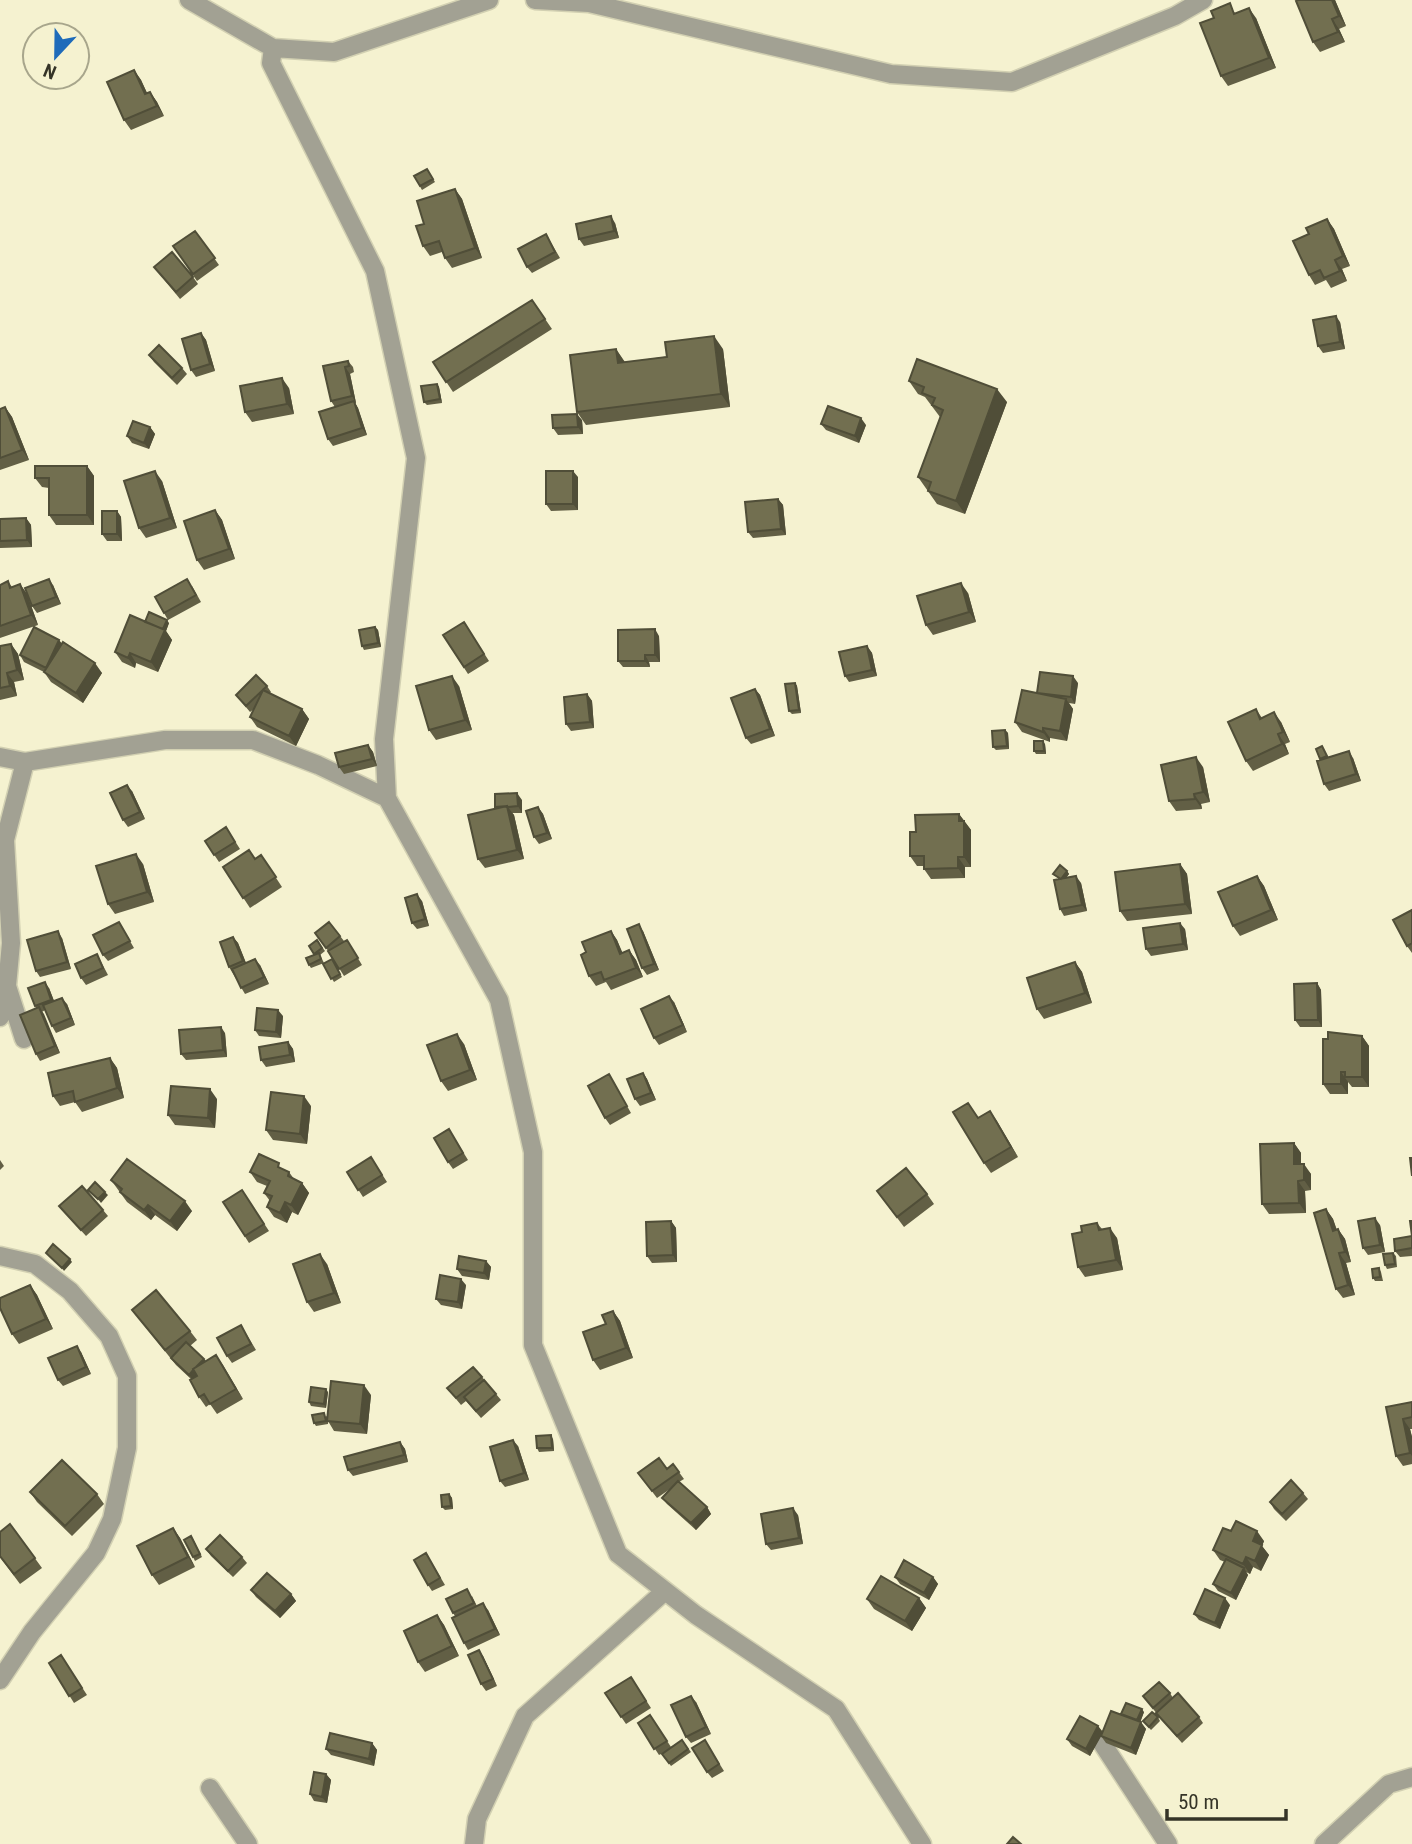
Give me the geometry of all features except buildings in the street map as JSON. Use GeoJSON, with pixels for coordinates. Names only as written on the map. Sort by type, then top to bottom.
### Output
{"type":"FeatureCollection","features":[{"type":"Feature","properties":{"kind":"street"},"geometry":{"type":"LineString","coordinates":[[190,0],[273,48],[334,52],[489,0]]}},
{"type":"Feature","properties":{"kind":"street"},"geometry":{"type":"LineString","coordinates":[[535,0],[589,3],[891,74],[1012,82],[1175,16],[1203,0]]}},
{"type":"Feature","properties":{"kind":"street"},"geometry":{"type":"LineString","coordinates":[[273,48],[271,63],[375,271],[416,458],[384,739],[387,798],[499,1000],[533,1152],[533,1345],[618,1554],[696,1615],[836,1709],[922,1844]]}},
{"type":"Feature","properties":{"kind":"street"},"geometry":{"type":"LineString","coordinates":[[0,757],[25,762],[165,740],[253,740],[318,765],[387,798]]}},
{"type":"Feature","properties":{"kind":"street"},"geometry":{"type":"LineString","coordinates":[[0,1017],[7,986],[11,943],[5,840],[25,762]]}},
{"type":"Feature","properties":{"kind":"street"},"geometry":{"type":"LineString","coordinates":[[7,986],[24,1039]]}},
{"type":"Feature","properties":{"kind":"street"},"geometry":{"type":"LineString","coordinates":[[0,1256],[35,1264],[70,1291],[109,1336],[127,1376],[127,1448],[112,1519],[96,1553],[32,1632],[0,1680]]}},
{"type":"Feature","properties":{"kind":"street"},"geometry":{"type":"LineString","coordinates":[[474,1844],[477,1819],[525,1716],[665,1591]]}},
{"type":"Feature","properties":{"kind":"street"},"geometry":{"type":"LineString","coordinates":[[1102,1743],[1168,1844]]}},
{"type":"Feature","properties":{"kind":"street"},"geometry":{"type":"LineString","coordinates":[[1324,1844],[1389,1784],[1412,1777]]}},
{"type":"Feature","properties":{"kind":"street"},"geometry":{"type":"LineString","coordinates":[[210,1788],[248,1844]]}}]}
